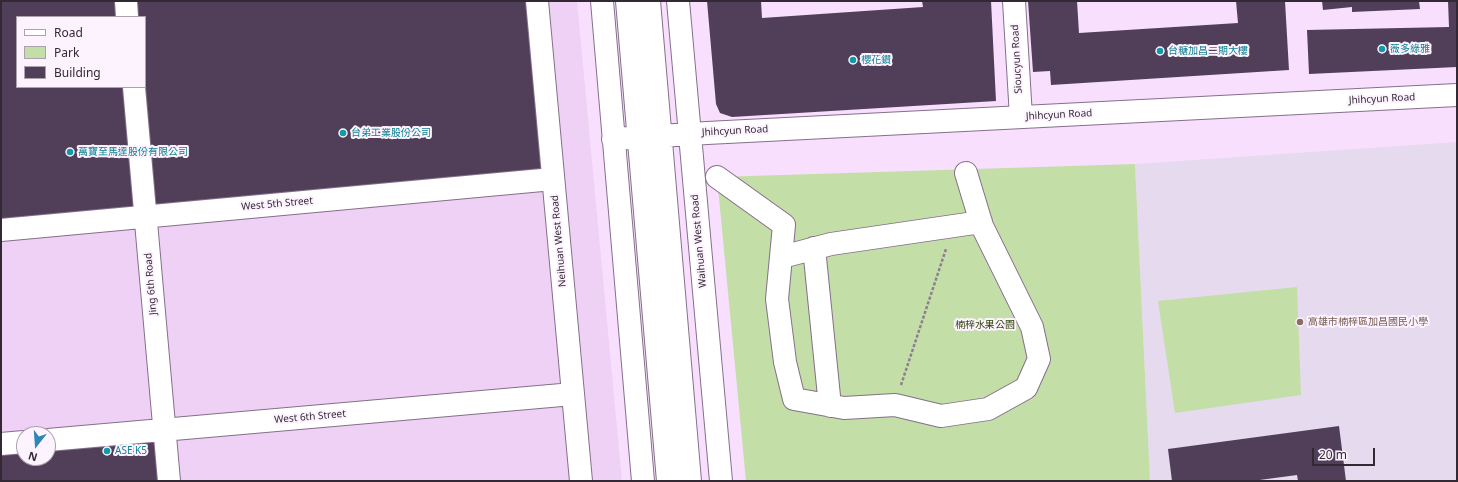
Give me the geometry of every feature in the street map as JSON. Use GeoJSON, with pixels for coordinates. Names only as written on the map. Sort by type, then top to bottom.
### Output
{"type":"FeatureCollection","features":[{"type":"Feature","properties":{"kind":"street"},"geometry":{"type":"LineString","coordinates":[[126,1],[127,16]]}},
{"type":"Feature","properties":{"kind":"street","name":"Neihuan West Road"},"geometry":{"type":"LineString","coordinates":[[537,1],[581,481]]}},
{"type":"Feature","properties":{"kind":"street"},"geometry":{"type":"LineString","coordinates":[[602,1],[643,481]]}},
{"type":"Feature","properties":{"kind":"street"},"geometry":{"type":"LineString","coordinates":[[627,1],[668,481]]}},
{"type":"Feature","properties":{"kind":"street"},"geometry":{"type":"LineString","coordinates":[[650,1],[660,136],[690,481]]}},
{"type":"Feature","properties":{"kind":"street","name":"Waihuan West Road"},"geometry":{"type":"LineString","coordinates":[[678,1],[721,481]]}},
{"type":"Feature","properties":{"kind":"street","name":"Sioucyun Road"},"geometry":{"type":"LineString","coordinates":[[1014,1],[1021,117]]}},
{"type":"Feature","properties":{"kind":"street","name":"Jing 6th Road"},"geometry":{"type":"LineString","coordinates":[[134,88],[169,481]]}},
{"type":"Feature","properties":{"kind":"street","name":"Jhihcyun Road"},"geometry":{"type":"LineString","coordinates":[[638,138],[690,134],[1457,95]]}},
{"type":"Feature","properties":{"kind":"street"},"geometry":{"type":"LineString","coordinates":[[613,139],[638,138]]}},
{"type":"Feature","properties":{"kind":"street"},"geometry":{"type":"LineString","coordinates":[[717,176],[784,225],[782,257],[776,299],[785,362],[794,399],[844,408],[895,405],[941,416],[988,409],[1026,388],[1039,359],[1032,326],[981,222],[966,173]]}},
{"type":"Feature","properties":{"kind":"street","name":"West 5th Street"},"geometry":{"type":"LineString","coordinates":[[1,230],[553,179]]}},
{"type":"Feature","properties":{"kind":"street"},"geometry":{"type":"LineString","coordinates":[[782,257],[831,244],[981,222]]}},
{"type":"Feature","properties":{"kind":"street"},"geometry":{"type":"LineString","coordinates":[[814,248],[830,406]]}},
{"type":"Feature","properties":{"kind":"street","name":"West 6th Street"},"geometry":{"type":"LineString","coordinates":[[56,439],[573,394]]}},
{"type":"Feature","properties":{"kind":"street"},"geometry":{"type":"LineString","coordinates":[[1,444],[16,443]]}},
{"type":"Feature","properties":{"kind":"path"},"geometry":{"type":"LineString","coordinates":[[895,405],[953,226]]}},
{"type":"Feature","properties":{"kind":"shaded area"},"geometry":{"type":"Polygon","coordinates":[[[1,1],[577,1],[622,481],[1,481],[1,1]]]}},
{"type":"Feature","properties":{"kind":"shaded area","name":"高雄市楠梓區加昌國民小學"},"geometry":{"type":"Polygon","coordinates":[[[1457,142],[1457,481],[1150,481],[1135,164],[1457,142]]]}},
{"type":"Feature","properties":{"kind":"green space","name":"楠梓水果公園"},"geometry":{"type":"Polygon","coordinates":[[[1135,164],[1150,481],[746,481],[717,177],[1135,164]]]}},
{"type":"Feature","properties":{"kind":"green space"},"geometry":{"type":"Polygon","coordinates":[[[1297,287],[1301,395],[1175,413],[1158,301],[1297,287]]]}},
{"type":"Feature","properties":{"kind":"building","name":"台弟工業股份公司"},"geometry":{"type":"Polygon","coordinates":[[[1,1],[537,1],[553,179],[1,230],[1,1]]]}},
{"type":"Feature","properties":{"kind":"building","name":"櫻花鑽"},"geometry":{"type":"Polygon","coordinates":[[[707,1],[761,1],[762,18],[923,7],[922,1],[991,1],[996,101],[732,117],[720,113],[716,104],[707,1]]]}},
{"type":"Feature","properties":{"kind":"building","name":"台糖加昌二期大樓"},"geometry":{"type":"Polygon","coordinates":[[[1028,1],[1077,1],[1079,33],[1238,23],[1236,1],[1285,1],[1289,70],[1051,85],[1050,71],[1033,72],[1028,1]]]}},
{"type":"Feature","properties":{"kind":"building"},"geometry":{"type":"Polygon","coordinates":[[[1322,1],[1419,1],[1420,9],[1352,12],[1352,7],[1323,10],[1322,1]]]}},
{"type":"Feature","properties":{"kind":"building","name":"薇多綠雅"},"geometry":{"type":"Polygon","coordinates":[[[1448,1],[1457,1],[1457,67],[1309,74],[1307,30],[1449,27],[1448,1]]]}},
{"type":"Feature","properties":{"kind":"building"},"geometry":{"type":"Polygon","coordinates":[[[1339,426],[1346,481],[1298,481],[1297,475],[1252,481],[1172,481],[1168,449],[1339,426]]]}},
{"type":"Feature","properties":{"kind":"building","name":"ASE K5"},"geometry":{"type":"Polygon","coordinates":[[[165,430],[169,481],[1,481],[1,444],[16,443],[16,466],[56,466],[56,439],[165,430]]]}},
{"type":"Feature","properties":{"kind":"place","name":"薇多綠雅"},"geometry":{"type":"Point","coordinates":[1382,49]}},
{"type":"Feature","properties":{"kind":"place","name":"台糖加昌二期大樓"},"geometry":{"type":"Point","coordinates":[1160,51]}},
{"type":"Feature","properties":{"kind":"place","name":"櫻花鑽"},"geometry":{"type":"Point","coordinates":[853,60]}},
{"type":"Feature","properties":{"kind":"place","name":"台弟工業股份公司"},"geometry":{"type":"Point","coordinates":[343,133]}},
{"type":"Feature","properties":{"kind":"place","name":"萬寶至馬達股份有限公司"},"geometry":{"type":"Point","coordinates":[70,152]}},
{"type":"Feature","properties":{"kind":"place","name":"高雄市楠梓區加昌國民小學"},"geometry":{"type":"Point","coordinates":[1300,322]}},
{"type":"Feature","properties":{"kind":"place","name":"ASE K5"},"geometry":{"type":"Point","coordinates":[107,451]}}]}
